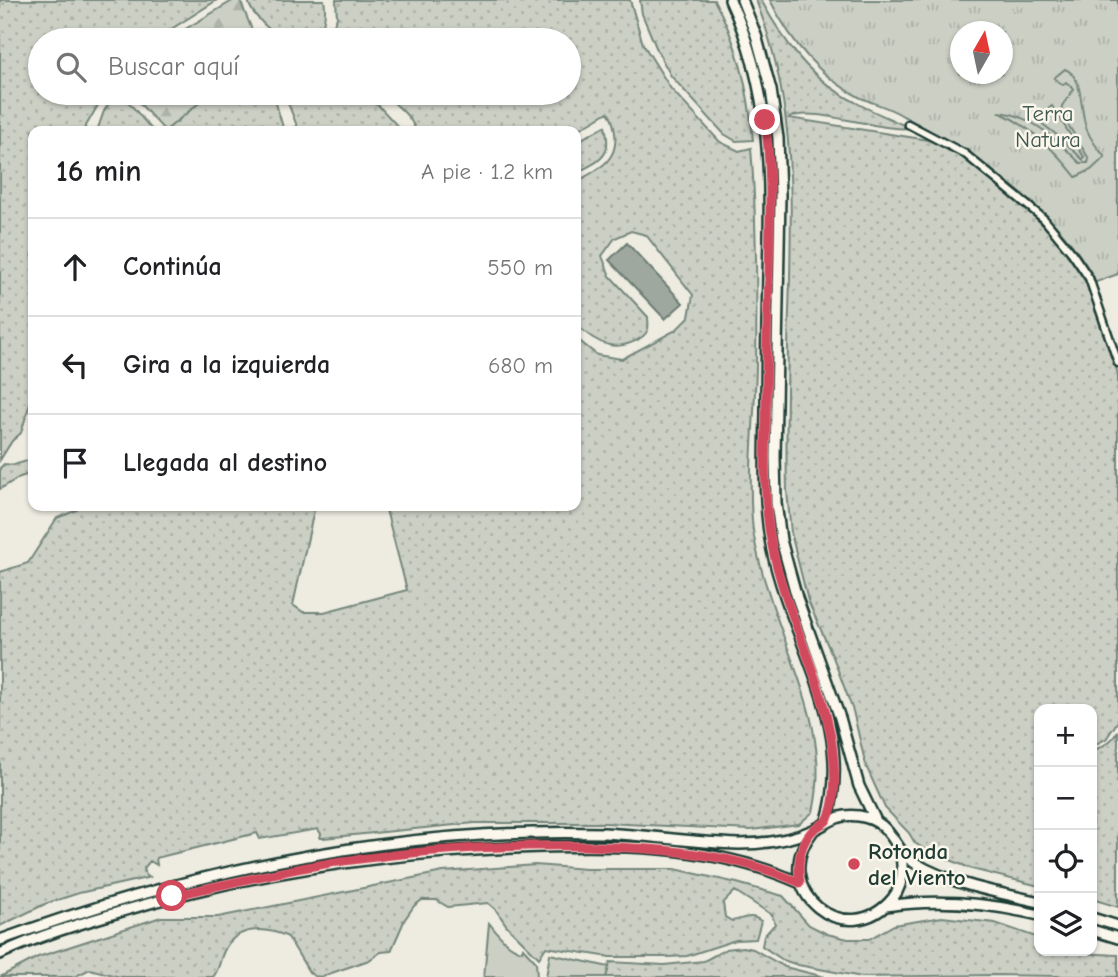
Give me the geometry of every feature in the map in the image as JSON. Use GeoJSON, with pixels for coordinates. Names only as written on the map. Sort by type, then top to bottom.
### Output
{"type":"FeatureCollection","features":[{"type":"Feature","properties":{"kind":"main road"},"geometry":{"type":"LineString","coordinates":[[730,0],[755,67],[768,142],[770,220],[765,456],[769,528],[786,600],[818,681],[829,720],[835,765],[832,803],[827,820]]}},
{"type":"Feature","properties":{"kind":"main road"},"geometry":{"type":"LineString","coordinates":[[742,0],[756,35],[771,90],[778,138],[775,457],[776,503],[781,540],[796,597],[841,718],[859,786],[876,821]]}},
{"type":"Feature","properties":{"kind":"main road"},"geometry":{"type":"LineString","coordinates":[[0,940],[170,885],[341,848],[469,837],[590,834],[740,844],[780,841],[843,815],[876,821],[885,828],[911,862],[929,871],[967,885],[1034,901]]}},
{"type":"Feature","properties":{"kind":"main road"},"geometry":{"type":"LineString","coordinates":[[814,829],[800,854],[800,883],[814,905],[837,918],[854,920],[872,916],[886,906],[896,894],[902,878],[903,863],[899,847]]}},
{"type":"Feature","properties":{"kind":"main road"},"geometry":{"type":"LineString","coordinates":[[0,954],[28,941],[172,896],[342,862],[456,850],[568,845],[707,854],[778,873],[800,883]]}},
{"type":"Feature","properties":{"kind":"main road"},"geometry":{"type":"LineString","coordinates":[[886,906],[949,901],[1007,907],[1034,914]]}},
{"type":"Feature","properties":{"kind":"main road"},"geometry":{"type":"LineString","coordinates":[[1097,920],[1118,926]]}},
{"type":"Feature","properties":{"kind":"main road"},"geometry":{"type":"LineString","coordinates":[[1097,932],[1118,938]]}},
{"type":"Feature","properties":{"kind":"street"},"geometry":{"type":"LineString","coordinates":[[908,124],[965,154],[1044,219],[1090,278],[1118,363]]}},
{"type":"Feature","properties":{"kind":"green space"},"geometry":{"type":"Polygon","coordinates":[[[0,0],[217,0],[173,28],[28,28],[28,105],[98,105],[86,126],[28,126],[28,410],[21,433],[12,441],[0,460],[0,0]]]}},
{"type":"Feature","properties":{"kind":"green space"},"geometry":{"type":"Polygon","coordinates":[[[234,0],[240,0],[251,28],[187,28],[234,0]]]}},
{"type":"Feature","properties":{"kind":"green space"},"geometry":{"type":"Polygon","coordinates":[[[248,0],[324,0],[325,16],[322,28],[268,28],[248,0]]]}},
{"type":"Feature","properties":{"kind":"green space"},"geometry":{"type":"Polygon","coordinates":[[[336,0],[630,0],[643,44],[671,89],[720,142],[739,151],[751,148],[756,284],[751,482],[753,529],[764,579],[798,676],[813,729],[817,784],[813,812],[799,824],[751,830],[605,823],[475,823],[323,838],[320,838],[318,829],[260,839],[257,833],[156,858],[157,865],[150,861],[144,868],[146,876],[151,877],[79,893],[45,904],[0,926],[0,572],[28,563],[57,518],[74,511],[314,511],[293,605],[303,612],[324,612],[407,590],[386,511],[581,511],[581,342],[597,355],[622,359],[676,330],[689,317],[693,295],[646,235],[631,231],[615,238],[602,256],[610,276],[648,317],[646,333],[632,343],[614,346],[604,344],[581,329],[581,179],[605,164],[614,151],[615,130],[608,112],[581,128],[414,126],[396,105],[581,105],[581,28],[332,28],[337,18],[336,0]]]}},
{"type":"Feature","properties":{"kind":"green space"},"geometry":{"type":"Polygon","coordinates":[[[640,0],[714,0],[736,50],[749,104],[753,140],[736,141],[724,134],[671,76],[642,14],[640,0]]]}},
{"type":"Feature","properties":{"kind":"green space"},"geometry":{"type":"Polygon","coordinates":[[[756,0],[761,0],[789,45],[825,83],[861,106],[909,128],[813,115],[789,118],[928,140],[970,160],[1034,216],[1058,241],[1091,290],[1118,374],[1118,721],[1106,739],[1097,744],[1097,704],[1034,704],[1034,885],[972,869],[924,849],[915,843],[885,808],[866,766],[853,711],[833,657],[808,601],[791,533],[787,491],[790,171],[784,104],[768,35],[756,0]]]}},
{"type":"Feature","properties":{"kind":"green space","name":"Terra Natura"},"geometry":{"type":"Polygon","coordinates":[[[770,0],[1118,0],[1118,274],[1096,282],[1080,255],[1060,230],[1012,186],[930,131],[892,110],[859,97],[831,79],[807,56],[770,0]]]}},
{"type":"Feature","properties":{"kind":"green space"},"geometry":{"type":"Polygon","coordinates":[[[1065,69],[1076,79],[1087,130],[1105,157],[1091,170],[1076,177],[1041,140],[1021,124],[999,112],[1033,123],[1080,163],[1088,163],[1089,159],[1061,113],[1062,106],[1074,89],[1066,82],[1063,85],[1054,78],[1065,69]]]}},
{"type":"Feature","properties":{"kind":"green space"},"geometry":{"type":"Polygon","coordinates":[[[108,105],[131,105],[149,126],[99,126],[108,105]]]}},
{"type":"Feature","properties":{"kind":"green space"},"geometry":{"type":"Polygon","coordinates":[[[141,105],[196,105],[171,126],[160,126],[141,105]]]}},
{"type":"Feature","properties":{"kind":"green space"},"geometry":{"type":"Polygon","coordinates":[[[196,105],[276,105],[283,126],[171,126],[196,105]]]}},
{"type":"Feature","properties":{"kind":"green space"},"geometry":{"type":"Polygon","coordinates":[[[289,105],[377,105],[397,126],[297,126],[289,105]]]}},
{"type":"Feature","properties":{"kind":"green space"},"geometry":{"type":"Polygon","coordinates":[[[1052,106],[1084,157],[1083,160],[1036,119],[1052,106]]]}},
{"type":"Feature","properties":{"kind":"green space"},"geometry":{"type":"Polygon","coordinates":[[[605,126],[606,152],[598,161],[581,170],[581,139],[605,126]]]}},
{"type":"Feature","properties":{"kind":"green space"},"geometry":{"type":"Polygon","coordinates":[[[28,461],[28,475],[0,489],[0,468],[4,464],[14,465],[28,461]]]}},
{"type":"Feature","properties":{"kind":"green space"},"geometry":{"type":"Polygon","coordinates":[[[1118,731],[1118,907],[1097,901],[1097,749],[1118,731]]]}},
{"type":"Feature","properties":{"kind":"green space"},"geometry":{"type":"Polygon","coordinates":[[[535,865],[586,869],[675,869],[783,896],[809,925],[827,934],[848,939],[869,939],[894,925],[942,917],[995,923],[1034,936],[1034,956],[1118,955],[1118,977],[862,977],[798,965],[783,960],[762,946],[764,936],[775,924],[772,915],[735,891],[723,903],[725,917],[732,921],[750,917],[761,921],[756,939],[736,940],[687,956],[610,957],[546,947],[539,958],[488,903],[448,907],[436,900],[422,900],[405,919],[391,951],[381,952],[369,960],[320,977],[309,972],[288,937],[270,931],[252,930],[236,936],[229,943],[213,977],[120,977],[90,969],[74,977],[0,977],[38,957],[161,917],[218,917],[443,872],[535,865]]]}},
{"type":"Feature","properties":{"kind":"green space"},"geometry":{"type":"Polygon","coordinates":[[[489,923],[507,943],[522,951],[523,948],[536,962],[537,977],[484,977],[489,923]]]}},
{"type":"Feature","properties":{"kind":"green space"},"geometry":{"type":"Polygon","coordinates":[[[726,949],[753,949],[785,967],[825,977],[606,977],[610,962],[664,965],[704,961],[726,949]]]}},
{"type":"Feature","properties":{"kind":"green space"},"geometry":{"type":"Polygon","coordinates":[[[550,954],[609,967],[606,977],[546,977],[550,954]]]}},
{"type":"Feature","properties":{"kind":"shaded area"},"geometry":{"type":"Polygon","coordinates":[[[627,243],[683,303],[665,319],[609,260],[627,243]]]}},
{"type":"Feature","properties":{"kind":"place","name":"Rotonda del Viento"},"geometry":{"type":"Point","coordinates":[854,864]}},
{"type":"Feature","properties":{"kind":"route"},"geometry":{"type":"LineString","coordinates":[[172,896],[342,862],[456,850],[568,845],[707,854],[778,873],[800,883],[800,854],[814,829],[827,820],[832,803],[835,765],[829,720],[818,681],[794,623],[778,572],[766,504],[770,196],[765,120]]}}]}
